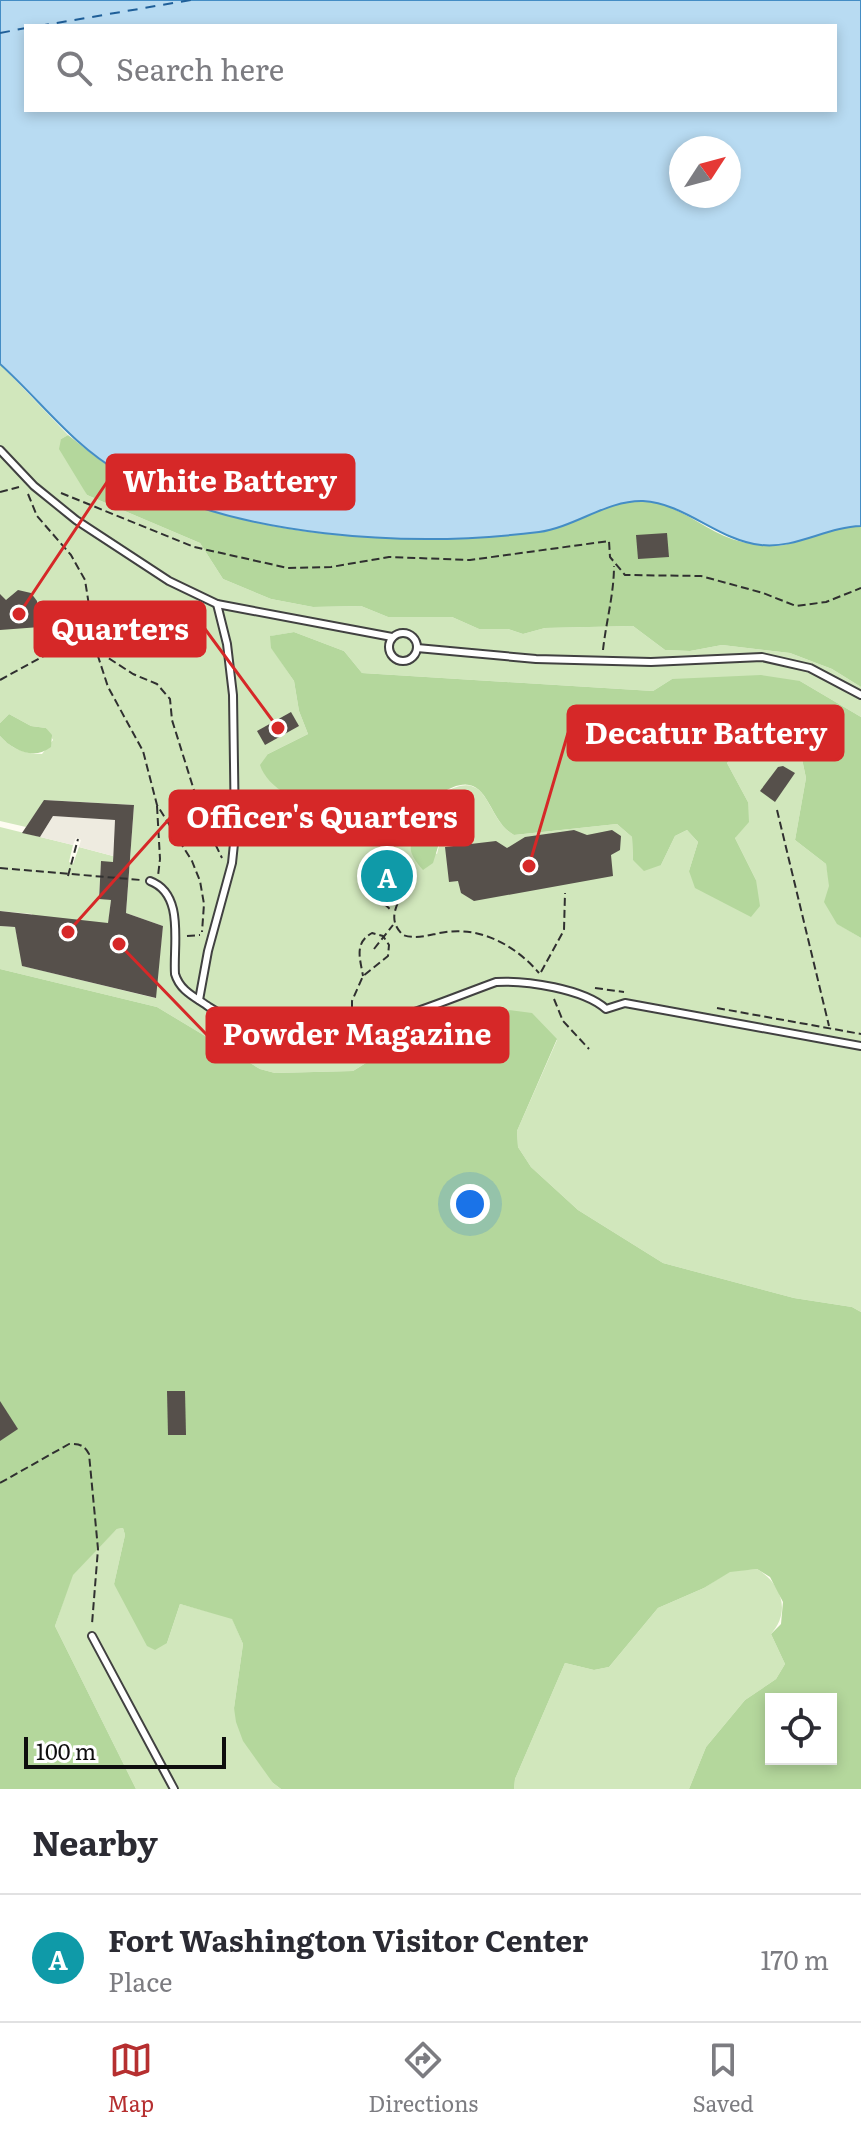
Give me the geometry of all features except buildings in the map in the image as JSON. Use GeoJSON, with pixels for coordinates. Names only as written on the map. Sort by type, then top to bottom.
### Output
{"type":"FeatureCollection","features":[{"type":"Feature","properties":{"kind":"lane"},"geometry":{"type":"LineString","coordinates":[[0,450],[34,486],[76,520],[169,581],[217,604],[392,637],[408,633],[415,639],[417,648],[414,656],[398,660],[391,654],[389,646],[392,637]]}},
{"type":"Feature","properties":{"kind":"lane"},"geometry":{"type":"LineString","coordinates":[[199,1000],[208,951],[230,872],[235,834],[233,695],[227,644],[217,604]]}},
{"type":"Feature","properties":{"kind":"lane"},"geometry":{"type":"LineString","coordinates":[[417,648],[536,659],[651,662],[731,656],[780,659],[825,674],[861,695]]}},
{"type":"Feature","properties":{"kind":"lane"},"geometry":{"type":"LineString","coordinates":[[153,882],[169,896],[173,906],[175,974],[178,983],[230,1019],[265,1030],[317,1035],[353,1029],[401,1017],[496,982],[547,987],[596,1000],[606,1009],[625,1003],[861,1046]]}},
{"type":"Feature","properties":{"kind":"lane"},"geometry":{"type":"LineString","coordinates":[[92,1636],[174,1789]]}},
{"type":"Feature","properties":{"kind":"path"},"geometry":{"type":"LineString","coordinates":[[0,492],[25,486],[37,516],[71,555],[85,580],[96,650],[108,687],[143,751],[157,805],[160,859],[153,882]]}},
{"type":"Feature","properties":{"kind":"path"},"geometry":{"type":"LineString","coordinates":[[62,494],[194,547],[288,568],[331,567],[389,557],[470,560],[609,541],[610,557],[625,575],[701,576],[763,593],[796,606],[826,602],[861,588]]}},
{"type":"Feature","properties":{"kind":"path"},"geometry":{"type":"LineString","coordinates":[[602,660],[607,613],[614,588],[614,565]]}},
{"type":"Feature","properties":{"kind":"path"},"geometry":{"type":"LineString","coordinates":[[0,680],[60,647],[96,650],[133,674],[157,684],[170,699],[172,720],[203,819],[230,872]]}},
{"type":"Feature","properties":{"kind":"path"},"geometry":{"type":"LineString","coordinates":[[157,805],[192,861],[202,892],[201,935],[174,936]]}},
{"type":"Feature","properties":{"kind":"path"},"geometry":{"type":"LineString","coordinates":[[777,810],[829,1028]]}},
{"type":"Feature","properties":{"kind":"path"},"geometry":{"type":"LineString","coordinates":[[68,876],[78,839]]}},
{"type":"Feature","properties":{"kind":"path"},"geometry":{"type":"LineString","coordinates":[[0,868],[68,876],[129,878]]}},
{"type":"Feature","properties":{"kind":"path"},"geometry":{"type":"LineString","coordinates":[[407,881],[393,912],[394,924],[403,935],[410,937],[455,931],[483,935],[507,945],[540,973],[564,930],[565,893]]}},
{"type":"Feature","properties":{"kind":"path"},"geometry":{"type":"LineString","coordinates":[[366,887],[393,912]]}},
{"type":"Feature","properties":{"kind":"path"},"geometry":{"type":"LineString","coordinates":[[374,949],[394,924]]}},
{"type":"Feature","properties":{"kind":"path"},"geometry":{"type":"LineString","coordinates":[[353,1029],[352,1001],[363,976],[388,956],[389,945],[383,936],[372,933],[363,938],[359,948],[363,976]]}},
{"type":"Feature","properties":{"kind":"path"},"geometry":{"type":"LineString","coordinates":[[547,987],[563,1021],[589,1049]]}},
{"type":"Feature","properties":{"kind":"path"},"geometry":{"type":"LineString","coordinates":[[0,1483],[69,1444],[81,1444],[86,1449],[98,1549],[92,1636]]}},
{"type":"Feature","properties":{"kind":"green space"},"geometry":{"type":"Polygon","coordinates":[[[0,364],[68,435],[61,439],[87,495],[200,543],[223,579],[271,599],[313,607],[361,606],[388,617],[452,617],[479,629],[508,629],[523,634],[545,628],[633,626],[665,650],[690,651],[722,645],[790,653],[832,669],[861,687],[861,717],[800,681],[672,679],[653,691],[362,673],[344,651],[294,632],[271,636],[271,647],[294,681],[299,711],[308,734],[268,754],[290,797],[332,805],[350,801],[373,790],[430,806],[433,823],[413,838],[437,854],[441,837],[456,818],[435,798],[453,788],[467,785],[477,788],[504,827],[514,835],[617,824],[632,837],[633,860],[661,865],[675,836],[687,830],[698,842],[689,871],[756,880],[735,838],[748,802],[727,763],[739,750],[786,739],[802,759],[806,778],[795,840],[826,864],[838,924],[861,938],[861,1312],[852,1307],[794,1298],[663,1263],[578,1210],[531,1167],[518,1147],[517,1131],[557,1040],[509,1010],[459,1027],[419,1030],[353,1071],[275,1073],[260,1069],[157,1007],[0,969],[0,926],[15,927],[23,966],[155,998],[163,926],[126,913],[134,805],[45,800],[26,827],[0,821],[0,736],[14,747],[36,754],[42,754],[53,740],[46,728],[31,726],[9,714],[0,723],[0,364]]]}},
{"type":"Feature","properties":{"kind":"green space"},"geometry":{"type":"Polygon","coordinates":[[[68,435],[115,470],[170,497],[220,514],[325,534],[432,538],[537,532],[551,530],[615,505],[642,501],[681,512],[729,538],[774,546],[861,526],[861,687],[832,669],[790,653],[722,645],[690,651],[665,650],[633,626],[545,628],[523,634],[508,629],[479,629],[452,617],[388,617],[361,606],[313,607],[271,599],[223,579],[200,543],[87,495],[59,449],[61,439],[68,435]]]}},
{"type":"Feature","properties":{"kind":"green space"},"geometry":{"type":"Polygon","coordinates":[[[294,632],[344,651],[362,673],[653,691],[672,679],[761,675],[800,681],[861,717],[861,938],[837,924],[824,902],[829,886],[826,864],[795,840],[806,778],[802,759],[786,739],[739,750],[727,763],[748,802],[749,822],[735,838],[756,880],[760,906],[751,917],[695,888],[689,871],[698,842],[687,830],[675,836],[661,865],[644,871],[633,860],[632,837],[617,824],[514,835],[496,817],[484,795],[467,785],[453,787],[435,797],[456,818],[441,837],[433,863],[423,870],[411,849],[414,839],[433,823],[429,806],[373,790],[338,806],[317,806],[287,794],[264,773],[260,765],[268,754],[308,734],[299,711],[294,681],[271,648],[270,636],[294,632]]]}},
{"type":"Feature","properties":{"kind":"green space"},"geometry":{"type":"Polygon","coordinates":[[[9,714],[31,726],[46,728],[52,735],[51,747],[31,753],[18,750],[5,741],[0,736],[0,723],[9,714]]]}},
{"type":"Feature","properties":{"kind":"green space"},"geometry":{"type":"Polygon","coordinates":[[[0,827],[73,845],[69,862],[73,864],[79,847],[113,856],[113,862],[101,862],[99,898],[111,900],[108,926],[36,933],[32,914],[0,911],[0,827]]]}},
{"type":"Feature","properties":{"kind":"green space"},"geometry":{"type":"Polygon","coordinates":[[[0,969],[157,1007],[260,1069],[275,1073],[353,1071],[419,1030],[459,1027],[509,1010],[532,1013],[557,1039],[517,1131],[518,1147],[531,1167],[578,1210],[663,1263],[794,1298],[852,1307],[861,1312],[861,1789],[689,1789],[706,1747],[745,1700],[776,1679],[785,1664],[771,1634],[781,1624],[783,1602],[770,1577],[757,1569],[730,1572],[704,1588],[658,1608],[609,1667],[594,1670],[565,1663],[515,1779],[514,1789],[281,1789],[273,1783],[243,1741],[236,1722],[234,1708],[243,1644],[232,1619],[180,1604],[167,1643],[155,1650],[147,1646],[114,1584],[125,1535],[123,1528],[117,1529],[73,1575],[55,1626],[136,1789],[0,1789],[0,969]]]}},
{"type":"Feature","properties":{"kind":"green space"},"geometry":{"type":"Polygon","coordinates":[[[123,1528],[125,1535],[114,1584],[167,1643],[180,1604],[232,1618],[243,1644],[234,1708],[273,1783],[281,1789],[136,1789],[55,1626],[72,1575],[117,1529],[123,1528]]]}},
{"type":"Feature","properties":{"kind":"green space"},"geometry":{"type":"Polygon","coordinates":[[[757,1569],[773,1582],[781,1599],[781,1617],[771,1634],[785,1664],[776,1679],[745,1700],[706,1747],[689,1789],[514,1789],[515,1779],[565,1663],[594,1670],[609,1667],[658,1608],[704,1588],[730,1571],[757,1569]]]}},
{"type":"Feature","properties":{"kind":"shaded area"},"geometry":{"type":"Polygon","coordinates":[[[53,816],[115,820],[113,856],[79,847],[81,840],[76,838],[73,845],[40,837],[53,816]]]}},
{"type":"Feature","properties":{"kind":"water"},"geometry":{"type":"Polygon","coordinates":[[[0,0],[861,0],[861,526],[786,544],[761,545],[731,537],[673,508],[643,501],[617,505],[539,532],[436,539],[325,533],[270,525],[216,512],[166,495],[121,473],[87,449],[0,364],[0,0]]]}},
{"type":"Feature","properties":{"kind":"ferry route"},"geometry":{"type":"LineString","coordinates":[[51,24],[191,0]]}},
{"type":"Feature","properties":{"kind":"ferry route"},"geometry":{"type":"LineString","coordinates":[[0,33],[24,28]]}},
{"type":"Feature","properties":{"kind":"place","name":"White Battery"},"geometry":{"type":"Point","coordinates":[19,614]}},
{"type":"Feature","properties":{"kind":"place","name":"Quarters"},"geometry":{"type":"Point","coordinates":[278,728]}},
{"type":"Feature","properties":{"kind":"place","name":"Decatur Battery"},"geometry":{"type":"Point","coordinates":[529,866]}},
{"type":"Feature","properties":{"kind":"place","name":"Fort Washington Visitor Center"},"geometry":{"type":"Point","coordinates":[387,876]}},
{"type":"Feature","properties":{"kind":"place","name":"Officer's Quarters"},"geometry":{"type":"Point","coordinates":[68,932]}},
{"type":"Feature","properties":{"kind":"place","name":"Powder Magazine"},"geometry":{"type":"Point","coordinates":[119,944]}}]}
